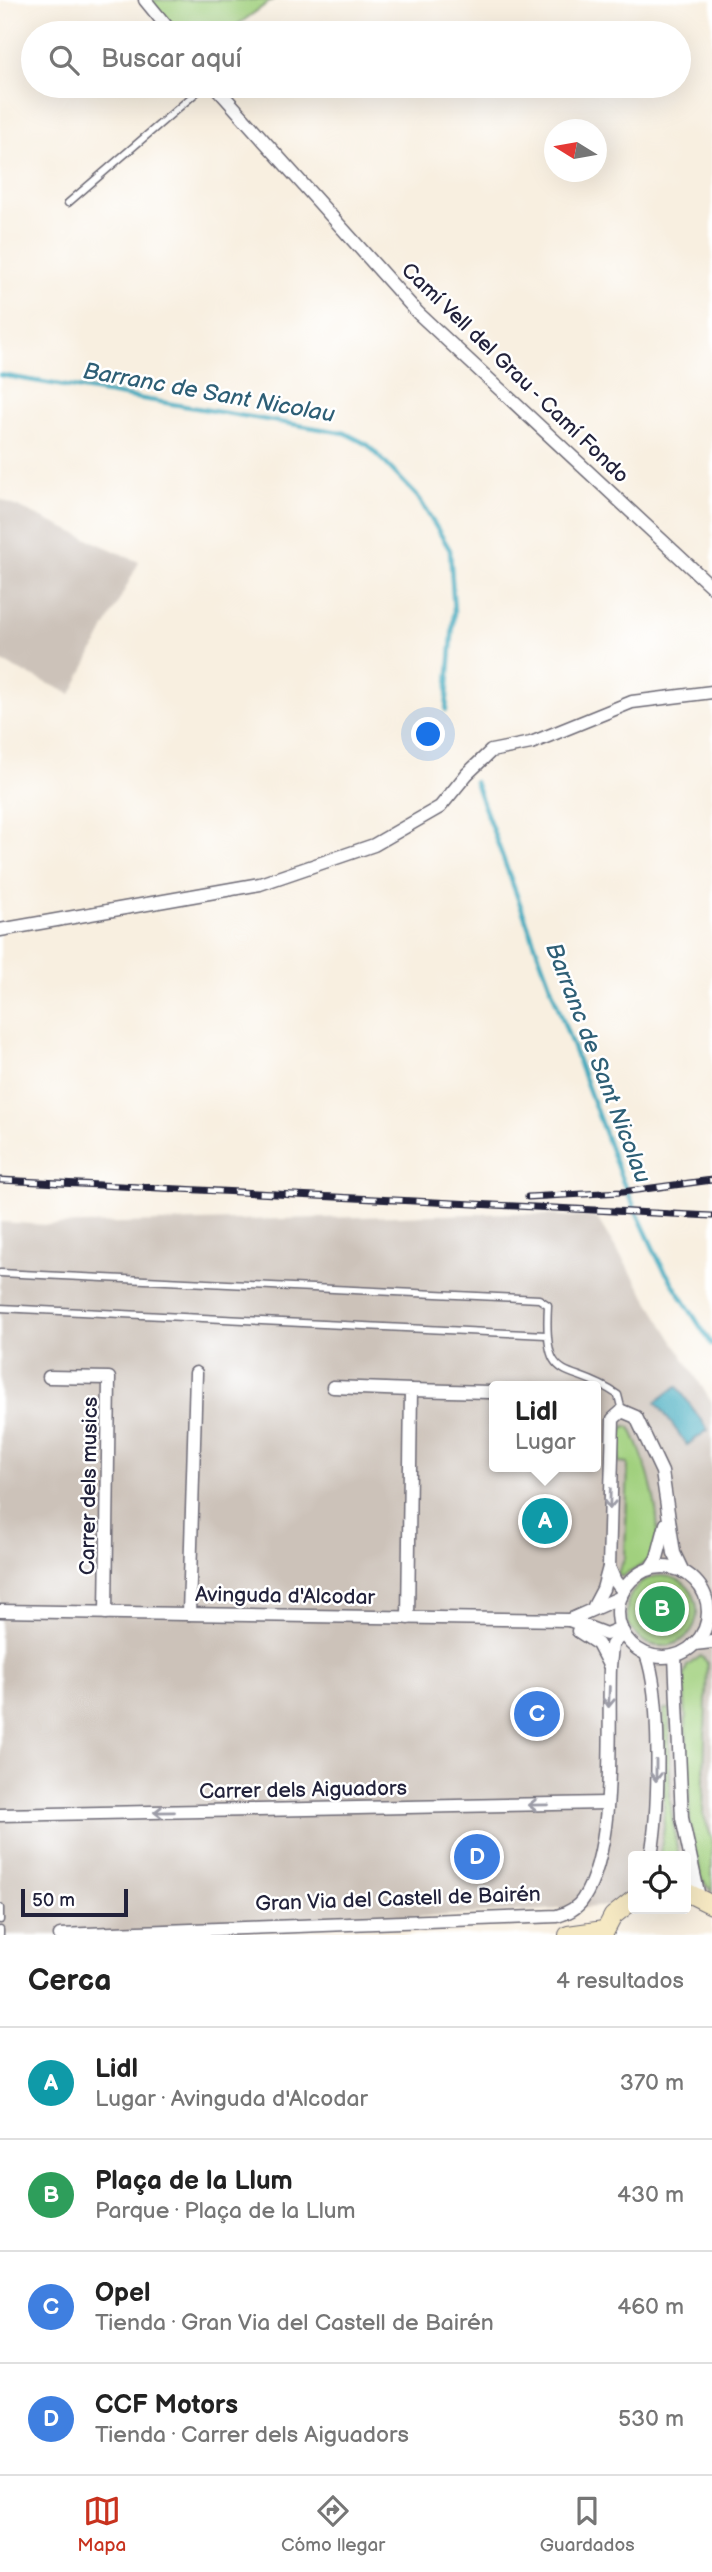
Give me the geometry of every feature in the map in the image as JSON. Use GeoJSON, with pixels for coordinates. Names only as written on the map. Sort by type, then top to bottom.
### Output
{"type":"FeatureCollection","features":[{"type":"Feature","properties":{"kind":"main road"},"geometry":{"type":"LineString","coordinates":[[568,1935],[603,1932],[613,1916],[628,1904]]}},
{"type":"Feature","properties":{"kind":"street"},"geometry":{"type":"LineString","coordinates":[[145,0],[162,21]]}},
{"type":"Feature","properties":{"kind":"street","name":"Camí Vell del Grau - Camí Fondo"},"geometry":{"type":"LineString","coordinates":[[226,98],[418,313],[712,587]]}},
{"type":"Feature","properties":{"kind":"street"},"geometry":{"type":"LineString","coordinates":[[0,930],[260,884],[374,845],[440,807],[467,774],[491,751],[531,743],[632,702],[712,692]]}},
{"type":"Feature","properties":{"kind":"street"},"geometry":{"type":"LineString","coordinates":[[190,1614],[195,1373]]}},
{"type":"Feature","properties":{"kind":"street","name":"Carrer dels musics"},"geometry":{"type":"LineString","coordinates":[[49,1377],[109,1378],[106,1613]]}},
{"type":"Feature","properties":{"kind":"street"},"geometry":{"type":"LineString","coordinates":[[333,1387],[489,1392]]}},
{"type":"Feature","properties":{"kind":"street"},"geometry":{"type":"LineString","coordinates":[[408,1618],[411,1390]]}},
{"type":"Feature","properties":{"kind":"street"},"geometry":{"type":"LineString","coordinates":[[594,1606],[604,1589],[609,1567],[613,1419],[622,1411],[636,1417],[655,1454],[662,1472],[674,1553],[683,1572],[701,1589],[709,1606],[704,1630],[706,1644],[675,1656],[646,1654],[632,1646],[622,1630],[618,1612],[622,1594],[635,1577],[650,1569],[667,1568],[683,1572]]}},
{"type":"Feature","properties":{"kind":"street"},"geometry":{"type":"LineString","coordinates":[[650,1569],[657,1558],[668,1517]]}},
{"type":"Feature","properties":{"kind":"street"},"geometry":{"type":"LineString","coordinates":[[609,1567],[622,1594]]}},
{"type":"Feature","properties":{"kind":"street","name":"Avinguda d'Alcodar"},"geometry":{"type":"LineString","coordinates":[[569,1620],[622,1594]]}},
{"type":"Feature","properties":{"kind":"street","name":"Avinguda d'Alcodar"},"geometry":{"type":"LineString","coordinates":[[0,1611],[569,1620],[606,1634],[622,1630]]}},
{"type":"Feature","properties":{"kind":"street"},"geometry":{"type":"LineString","coordinates":[[569,1620],[580,1633],[598,1644],[610,1667]]}},
{"type":"Feature","properties":{"kind":"street","name":"Gran Via del Castell de Bairén"},"geometry":{"type":"LineString","coordinates":[[60,1935],[214,1932],[557,1916],[571,1911],[583,1900],[593,1878],[604,1836],[610,1667],[612,1645],[622,1630]]}},
{"type":"Feature","properties":{"kind":"street"},"geometry":{"type":"LineString","coordinates":[[646,1654],[652,1670],[655,1716],[656,1811],[651,1851]]}},
{"type":"Feature","properties":{"kind":"street"},"geometry":{"type":"LineString","coordinates":[[675,1656],[682,1818],[699,1898]]}},
{"type":"Feature","properties":{"kind":"street","name":"Carrer dels Aiguadors"},"geometry":{"type":"LineString","coordinates":[[0,1815],[606,1803]]}},
{"type":"Feature","properties":{"kind":"lane"},"geometry":{"type":"LineString","coordinates":[[68,203],[190,98]]}},
{"type":"Feature","properties":{"kind":"lane"},"geometry":{"type":"LineString","coordinates":[[0,1273],[539,1299],[548,1305],[546,1335],[549,1349],[563,1372],[588,1381]]}},
{"type":"Feature","properties":{"kind":"lane"},"geometry":{"type":"LineString","coordinates":[[0,1308],[546,1335]]}},
{"type":"Feature","properties":{"kind":"lane"},"geometry":{"type":"LineString","coordinates":[[601,1386],[618,1395],[622,1411]]}},
{"type":"Feature","properties":{"kind":"lane"},"geometry":{"type":"LineString","coordinates":[[0,1908],[0,1920]]}},
{"type":"Feature","properties":{"kind":"lane"},"geometry":{"type":"LineString","coordinates":[[0,1930],[0,1935]]}},
{"type":"Feature","properties":{"kind":"shaded area"},"geometry":{"type":"Polygon","coordinates":[[[0,499],[139,562],[71,694],[0,661],[0,499]]]}},
{"type":"Feature","properties":{"kind":"shaded area"},"geometry":{"type":"Polygon","coordinates":[[[511,1213],[597,1218],[712,1403],[712,1903],[691,1904],[691,1851],[628,1851],[628,1905],[97,1935],[0,1935],[0,1222],[47,1225],[511,1213]]]}},
{"type":"Feature","properties":{"kind":"green space"},"geometry":{"type":"Polygon","coordinates":[[[145,0],[272,0],[243,21],[162,21],[145,0]]]}},
{"type":"Feature","properties":{"kind":"green space"},"geometry":{"type":"Polygon","coordinates":[[[625,1426],[630,1427],[648,1474],[657,1531],[655,1547],[649,1559],[621,1577],[618,1573],[625,1558],[628,1463],[619,1462],[621,1434],[625,1426]]]}},
{"type":"Feature","properties":{"kind":"green space"},"geometry":{"type":"Polygon","coordinates":[[[662,1576],[687,1586],[697,1611],[687,1636],[662,1646],[637,1636],[627,1611],[637,1586],[662,1576]]]}},
{"type":"Feature","properties":{"kind":"green space"},"geometry":{"type":"Polygon","coordinates":[[[701,1656],[707,1662],[703,1814],[712,1839],[712,1892],[702,1880],[690,1825],[684,1676],[687,1666],[701,1656]]]}},
{"type":"Feature","properties":{"kind":"green space"},"geometry":{"type":"Polygon","coordinates":[[[664,1709],[669,1709],[670,1802],[677,1851],[661,1851],[664,1828],[664,1709]]]}},
{"type":"Feature","properties":{"kind":"water"},"geometry":{"type":"Polygon","coordinates":[[[677,1386],[708,1430],[687,1445],[656,1402],[677,1386]]]}},
{"type":"Feature","properties":{"kind":"waterway","name":"Barranc de Sant Nicolau"},"geometry":{"type":"LineString","coordinates":[[0,375],[345,433],[368,445],[418,497],[450,550],[454,611],[446,710]]}},
{"type":"Feature","properties":{"kind":"waterway","name":"Barranc de Sant Nicolau"},"geometry":{"type":"LineString","coordinates":[[475,782],[622,1180],[660,1263],[712,1345]]}},
{"type":"Feature","properties":{"kind":"railway"},"geometry":{"type":"LineString","coordinates":[[0,1180],[712,1216]]}},
{"type":"Feature","properties":{"kind":"railway"},"geometry":{"type":"LineString","coordinates":[[528,1197],[622,1192],[712,1180]]}},
{"type":"Feature","properties":{"kind":"place","name":"Lidl"},"geometry":{"type":"Point","coordinates":[545,1521]}},
{"type":"Feature","properties":{"kind":"place","name":"Plaça de la Llum"},"geometry":{"type":"Point","coordinates":[662,1609]}},
{"type":"Feature","properties":{"kind":"place","name":"Opel"},"geometry":{"type":"Point","coordinates":[537,1714]}},
{"type":"Feature","properties":{"kind":"place","name":"CCF Motors"},"geometry":{"type":"Point","coordinates":[477,1857]}}]}
